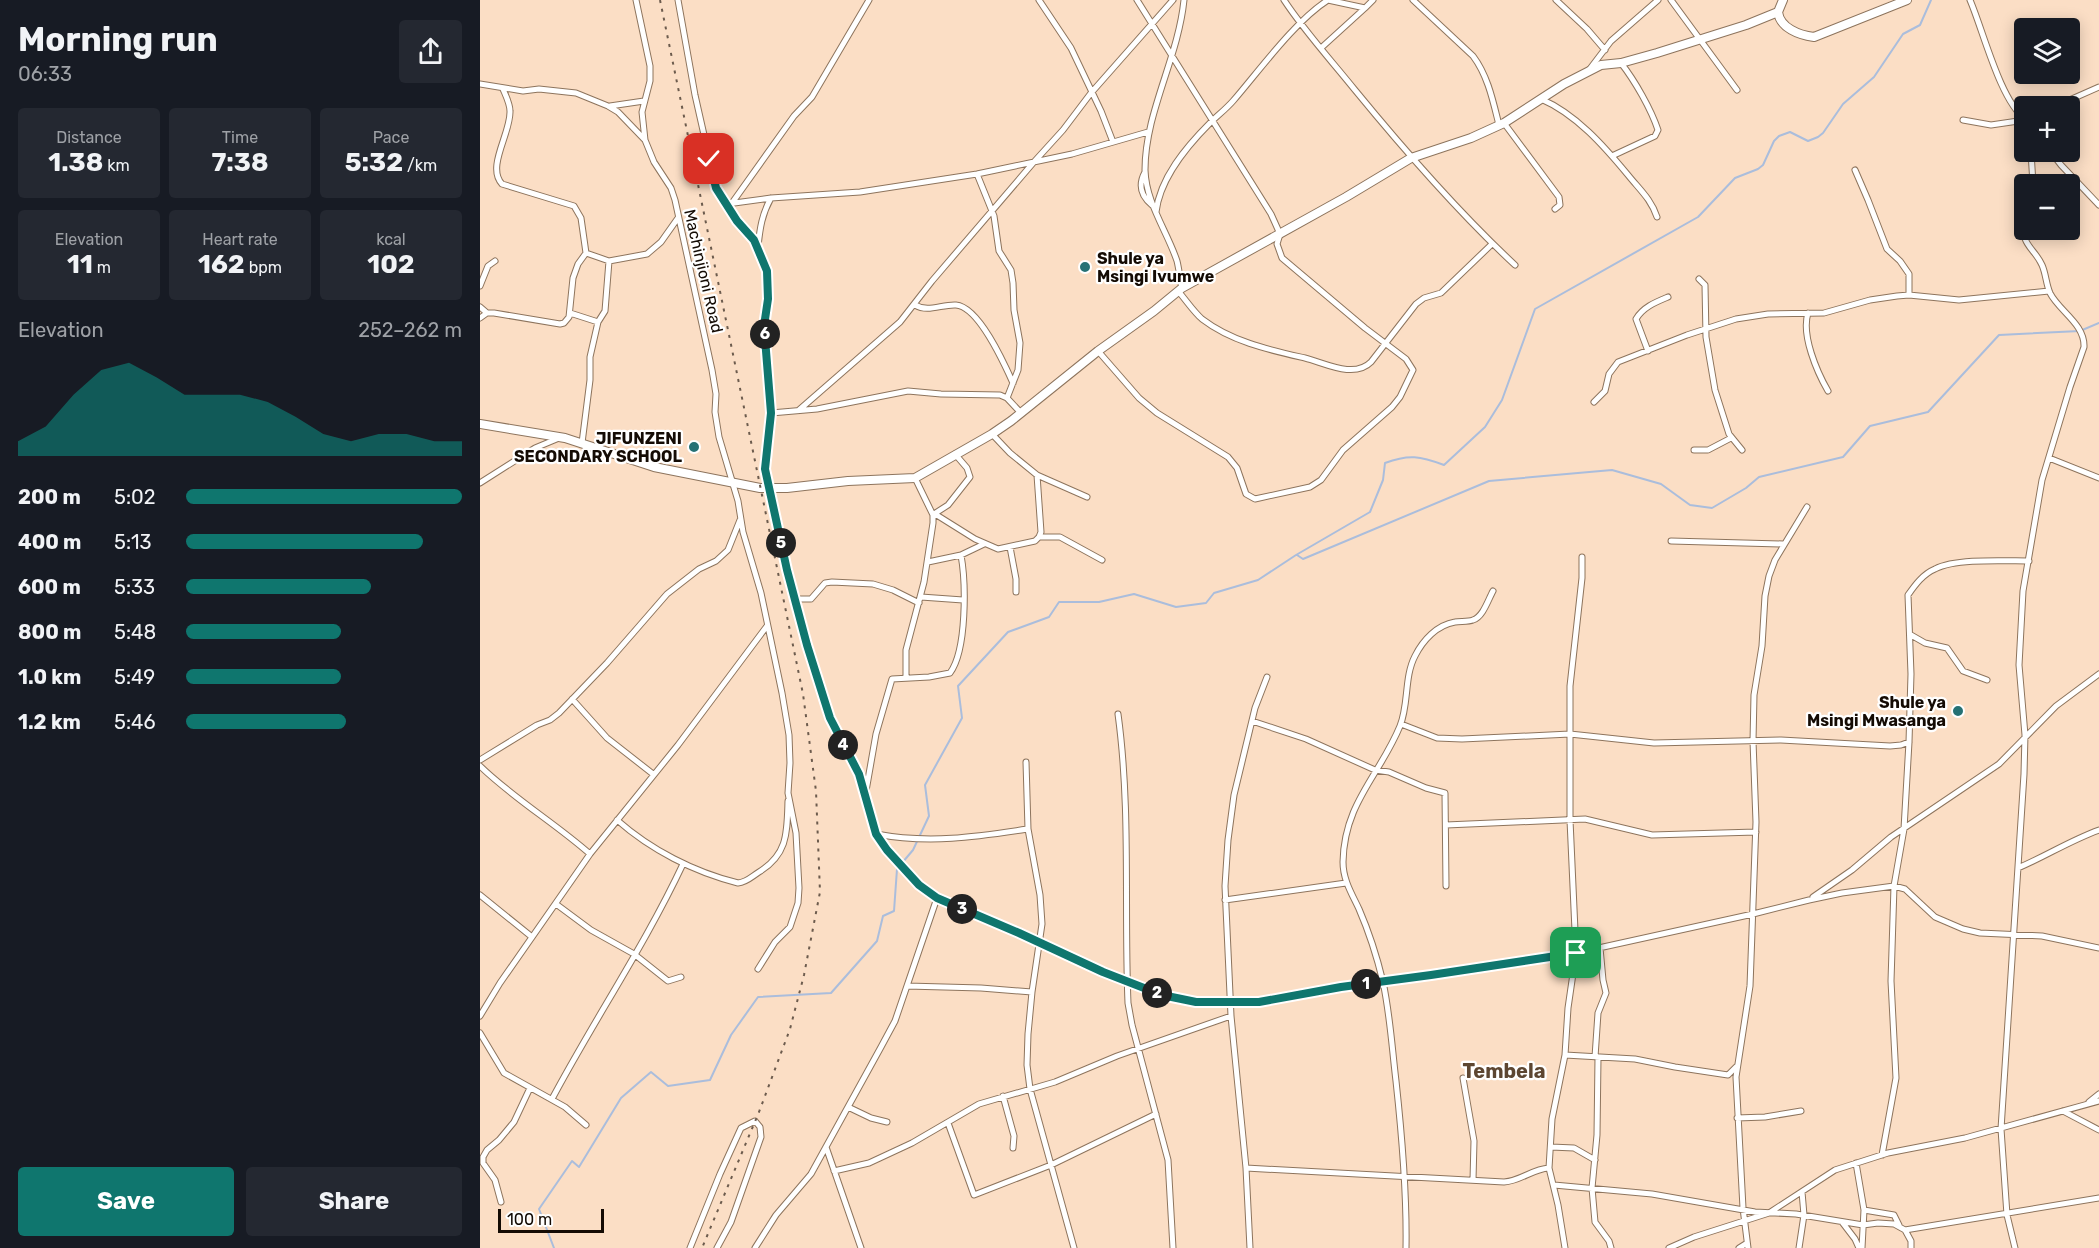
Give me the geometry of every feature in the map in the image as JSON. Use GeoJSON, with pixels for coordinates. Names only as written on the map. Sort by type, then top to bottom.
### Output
{"type":"FeatureCollection","features":[{"type":"Feature","properties":{"kind":"street","name":"Machinjioni Road"},"geometry":{"type":"LineString","coordinates":[[636,0],[650,66],[650,81],[642,112],[645,140],[654,162],[671,188],[698,300],[716,394],[715,412],[720,437],[741,517],[742,532],[761,593],[786,714],[790,763],[788,793]]}},
{"type":"Feature","properties":{"kind":"street"},"geometry":{"type":"LineString","coordinates":[[678,0],[695,95],[716,188],[758,247],[768,281],[768,302],[764,320],[771,413],[765,461],[768,489],[794,599],[830,718],[859,774],[876,834],[910,876],[937,898],[1041,942],[1127,982],[1162,995],[1196,1002],[1270,1000],[1341,987],[1576,953],[1842,893],[1894,886],[1905,889],[1935,917],[1980,933],[2042,936],[2099,948]]}},
{"type":"Feature","properties":{"kind":"street"},"geometry":{"type":"LineString","coordinates":[[729,204],[794,116],[812,97],[869,0]]}},
{"type":"Feature","properties":{"kind":"street"},"geometry":{"type":"LineString","coordinates":[[1039,0],[1063,35],[1101,111],[1113,142]]}},
{"type":"Feature","properties":{"kind":"street"},"geometry":{"type":"LineString","coordinates":[[1098,351],[1139,398],[1157,413],[1228,457],[1237,468],[1246,494],[1255,499],[1317,484],[1343,450],[1382,417],[1400,397],[1413,370],[1412,365],[1406,359],[1288,265],[1278,250],[1280,234],[1271,214],[1137,0]]}},
{"type":"Feature","properties":{"kind":"street"},"geometry":{"type":"LineString","coordinates":[[799,410],[900,322],[932,281],[1173,0]]}},
{"type":"Feature","properties":{"kind":"street"},"geometry":{"type":"LineString","coordinates":[[1184,0],[1173,56],[1148,132],[1145,170],[1154,209],[1177,262],[1180,290],[1202,319],[1247,342],[1275,352],[1307,358],[1338,368],[1360,369],[1366,367],[1420,300],[1441,293],[1492,244]]}},
{"type":"Feature","properties":{"kind":"street"},"geometry":{"type":"LineString","coordinates":[[1284,0],[1300,25],[1411,158],[1492,244],[1515,265]]}},
{"type":"Feature","properties":{"kind":"street"},"geometry":{"type":"LineString","coordinates":[[1154,209],[1157,197],[1180,158],[1300,25],[1328,0],[1365,8]]}},
{"type":"Feature","properties":{"kind":"street"},"geometry":{"type":"LineString","coordinates":[[1321,48],[1373,0]]}},
{"type":"Feature","properties":{"kind":"street"},"geometry":{"type":"LineString","coordinates":[[1413,0],[1480,65],[1502,124],[1559,197],[1560,205],[1555,209]]}},
{"type":"Feature","properties":{"kind":"street"},"geometry":{"type":"LineString","coordinates":[[1556,0],[1587,29],[1605,50]]}},
{"type":"Feature","properties":{"kind":"street"},"geometry":{"type":"LineString","coordinates":[[1588,71],[1623,30],[1658,0]]}},
{"type":"Feature","properties":{"kind":"street"},"geometry":{"type":"LineString","coordinates":[[1671,0],[1737,90]]}},
{"type":"Feature","properties":{"kind":"street"},"geometry":{"type":"LineString","coordinates":[[1783,0],[1778,12],[1787,27],[1814,37],[1907,0]]}},
{"type":"Feature","properties":{"kind":"street"},"geometry":{"type":"LineString","coordinates":[[1970,0],[2007,96],[2014,106]]}},
{"type":"Feature","properties":{"kind":"street"},"geometry":{"type":"LineString","coordinates":[[480,424],[562,437],[654,467],[768,489],[848,481],[915,478],[993,434],[1180,290],[1411,158],[1463,141],[1502,124],[1540,99],[1601,65],[1621,63],[1746,25],[1778,12]]}},
{"type":"Feature","properties":{"kind":"street"},"geometry":{"type":"LineString","coordinates":[[1612,156],[1655,136],[1658,130],[1621,63]]}},
{"type":"Feature","properties":{"kind":"street"},"geometry":{"type":"LineString","coordinates":[[480,84],[503,88],[573,92],[608,106],[624,117],[645,140]]}},
{"type":"Feature","properties":{"kind":"street"},"geometry":{"type":"LineString","coordinates":[[2079,96],[2099,87]]}},
{"type":"Feature","properties":{"kind":"street"},"geometry":{"type":"LineString","coordinates":[[480,318],[487,314],[509,315],[560,324],[567,321],[570,314],[573,278],[578,264],[586,253],[581,218],[574,206],[502,184],[498,180],[497,159],[506,137],[510,111],[503,88]]}},
{"type":"Feature","properties":{"kind":"street"},"geometry":{"type":"LineString","coordinates":[[1540,99],[1550,103],[1572,119],[1612,156],[1648,198],[1657,217]]}},
{"type":"Feature","properties":{"kind":"street"},"geometry":{"type":"LineString","coordinates":[[608,106],[644,101]]}},
{"type":"Feature","properties":{"kind":"street"},"geometry":{"type":"LineString","coordinates":[[1963,120],[1991,125],[2014,121]]}},
{"type":"Feature","properties":{"kind":"street"},"geometry":{"type":"LineString","coordinates":[[729,204],[771,198],[860,192],[977,174],[1011,165],[1033,163],[1148,132]]}},
{"type":"Feature","properties":{"kind":"street"},"geometry":{"type":"LineString","coordinates":[[2059,162],[2099,205]]}},
{"type":"Feature","properties":{"kind":"street"},"geometry":{"type":"LineString","coordinates":[[1855,170],[1887,249],[1900,261],[1909,274],[1909,295]]}},
{"type":"Feature","properties":{"kind":"street"},"geometry":{"type":"LineString","coordinates":[[977,174],[992,211],[999,251],[1011,270],[1014,310],[1020,343],[1018,370],[1007,398]]}},
{"type":"Feature","properties":{"kind":"street"},"geometry":{"type":"LineString","coordinates":[[758,247],[760,224],[771,198]]}},
{"type":"Feature","properties":{"kind":"street"},"geometry":{"type":"LineString","coordinates":[[586,253],[609,261],[647,254],[661,242],[678,218]]}},
{"type":"Feature","properties":{"kind":"street"},"geometry":{"type":"LineString","coordinates":[[2015,1248],[2007,1215],[2001,1129],[2025,735],[2020,684],[2023,591],[2039,494],[2084,347],[2084,341],[2075,324],[2049,291],[2040,262],[2026,240]]}},
{"type":"Feature","properties":{"kind":"street"},"geometry":{"type":"LineString","coordinates":[[480,286],[488,266],[495,261]]}},
{"type":"Feature","properties":{"kind":"street"},"geometry":{"type":"LineString","coordinates":[[582,443],[591,380],[590,357],[598,322],[605,311],[609,261]]}},
{"type":"Feature","properties":{"kind":"street"},"geometry":{"type":"LineString","coordinates":[[1699,279],[1705,285],[1706,337],[1715,390],[1725,426],[1731,438],[1742,450]]}},
{"type":"Feature","properties":{"kind":"street"},"geometry":{"type":"LineString","coordinates":[[1594,402],[1605,391],[1609,374],[1618,362],[1706,329],[1750,316],[1808,314],[1840,309],[1870,300],[1909,295],[1959,300],[2049,291]]}},
{"type":"Feature","properties":{"kind":"street"},"geometry":{"type":"LineString","coordinates":[[1648,351],[1636,319],[1650,305],[1668,297]]}},
{"type":"Feature","properties":{"kind":"street"},"geometry":{"type":"LineString","coordinates":[[915,305],[924,310],[955,305],[969,311],[990,338],[1012,383]]}},
{"type":"Feature","properties":{"kind":"street"},"geometry":{"type":"LineString","coordinates":[[480,307],[487,314]]}},
{"type":"Feature","properties":{"kind":"street"},"geometry":{"type":"LineString","coordinates":[[570,314],[598,322]]}},
{"type":"Feature","properties":{"kind":"street"},"geometry":{"type":"LineString","coordinates":[[1808,314],[1806,333],[1822,381],[1828,391]]}},
{"type":"Feature","properties":{"kind":"street"},"geometry":{"type":"LineString","coordinates":[[771,413],[816,409],[908,391],[1000,395],[1007,398],[1021,413]]}},
{"type":"Feature","properties":{"kind":"street"},"geometry":{"type":"LineString","coordinates":[[993,434],[1010,453],[1037,475],[1086,497]]}},
{"type":"Feature","properties":{"kind":"street"},"geometry":{"type":"LineString","coordinates":[[480,483],[535,448],[562,437]]}},
{"type":"Feature","properties":{"kind":"street"},"geometry":{"type":"LineString","coordinates":[[1694,450],[1708,450],[1731,438]]}},
{"type":"Feature","properties":{"kind":"street"},"geometry":{"type":"LineString","coordinates":[[906,678],[906,650],[928,562],[934,515],[948,504],[970,477],[967,468],[955,454]]}},
{"type":"Feature","properties":{"kind":"street"},"geometry":{"type":"LineString","coordinates":[[2049,458],[2099,478]]}},
{"type":"Feature","properties":{"kind":"street"},"geometry":{"type":"LineString","coordinates":[[1037,475],[1040,537]]}},
{"type":"Feature","properties":{"kind":"street"},"geometry":{"type":"LineString","coordinates":[[915,478],[934,515],[984,544],[998,549],[1035,541],[1040,537],[1060,537],[1102,560]]}},
{"type":"Feature","properties":{"kind":"street"},"geometry":{"type":"LineString","coordinates":[[1739,1248],[1747,1246],[1736,1087],[1737,1066],[1750,986],[1756,832],[1754,695],[1762,646],[1765,596],[1775,560],[1807,507]]}},
{"type":"Feature","properties":{"kind":"street"},"geometry":{"type":"LineString","coordinates":[[480,760],[537,725],[550,720],[621,648],[667,594],[699,569],[716,561],[728,549],[741,517]]}},
{"type":"Feature","properties":{"kind":"street"},"geometry":{"type":"LineString","coordinates":[[1671,541],[1784,544]]}},
{"type":"Feature","properties":{"kind":"street"},"geometry":{"type":"LineString","coordinates":[[928,562],[961,555],[984,544]]}},
{"type":"Feature","properties":{"kind":"street"},"geometry":{"type":"LineString","coordinates":[[1010,547],[1016,592]]}},
{"type":"Feature","properties":{"kind":"street"},"geometry":{"type":"LineString","coordinates":[[866,793],[876,734],[893,679],[942,676],[950,673],[955,666],[962,642],[961,555]]}},
{"type":"Feature","properties":{"kind":"street"},"geometry":{"type":"LineString","coordinates":[[1565,1248],[1549,1168],[1552,1119],[1565,1055],[1568,1008],[1576,953],[1570,820],[1570,686],[1582,578],[1582,557]]}},
{"type":"Feature","properties":{"kind":"street"},"geometry":{"type":"LineString","coordinates":[[1882,1155],[1896,1078],[1891,981],[1894,886],[1904,829],[1908,742],[1911,635],[1908,595],[1927,573],[1937,567],[1953,564],[2029,561]]}},
{"type":"Feature","properties":{"kind":"street"},"geometry":{"type":"LineString","coordinates":[[794,599],[811,599],[825,583],[832,582],[873,584],[920,600],[963,600]]}},
{"type":"Feature","properties":{"kind":"street"},"geometry":{"type":"LineString","coordinates":[[1406,1248],[1404,1176],[1383,982],[1370,938],[1346,883],[1343,864],[1350,820],[1358,798],[1401,724],[1414,656],[1438,627],[1452,622],[1474,620],[1481,614],[1493,591]]}},
{"type":"Feature","properties":{"kind":"street"},"geometry":{"type":"LineString","coordinates":[[480,1016],[500,983],[590,854],[685,736],[767,626]]}},
{"type":"Feature","properties":{"kind":"street"},"geometry":{"type":"LineString","coordinates":[[1911,635],[1924,643],[1947,648],[1963,671],[1988,680]]}},
{"type":"Feature","properties":{"kind":"street"},"geometry":{"type":"LineString","coordinates":[[1809,900],[1904,829],[1999,764],[2025,735],[2070,694],[2099,674]]}},
{"type":"Feature","properties":{"kind":"street"},"geometry":{"type":"LineString","coordinates":[[1250,1248],[1246,1168],[1231,1016],[1225,900],[1230,820],[1236,785],[1251,721],[1267,677]]}},
{"type":"Feature","properties":{"kind":"street"},"geometry":{"type":"LineString","coordinates":[[572,699],[607,738],[653,774]]}},
{"type":"Feature","properties":{"kind":"street"},"geometry":{"type":"LineString","coordinates":[[1118,714],[1122,743],[1126,846],[1128,1003],[1138,1050],[1168,1160],[1173,1248]]}},
{"type":"Feature","properties":{"kind":"street"},"geometry":{"type":"LineString","coordinates":[[1251,721],[1306,739],[1375,770],[1389,772],[1426,788],[1445,793],[1446,886]]}},
{"type":"Feature","properties":{"kind":"street"},"geometry":{"type":"LineString","coordinates":[[1401,724],[1437,738],[1462,739],[1570,734],[1654,743],[1781,740],[1890,746],[1908,742]]}},
{"type":"Feature","properties":{"kind":"street"},"geometry":{"type":"LineString","coordinates":[[1026,762],[1028,829],[1042,911],[1041,942],[1032,993],[1028,1052],[1030,1089],[1074,1248]]}},
{"type":"Feature","properties":{"kind":"street"},"geometry":{"type":"LineString","coordinates":[[480,766],[493,779],[542,814],[590,854]]}},
{"type":"Feature","properties":{"kind":"street"},"geometry":{"type":"LineString","coordinates":[[617,820],[644,842],[683,864],[738,883],[745,882],[768,868],[783,849],[788,793]]}},
{"type":"Feature","properties":{"kind":"street"},"geometry":{"type":"LineString","coordinates":[[758,969],[775,942],[790,927],[798,903],[796,833],[788,793]]}},
{"type":"Feature","properties":{"kind":"street"},"geometry":{"type":"LineString","coordinates":[[1446,825],[1570,820],[1603,822],[1652,835],[1756,832]]}},
{"type":"Feature","properties":{"kind":"street"},"geometry":{"type":"LineString","coordinates":[[876,834],[902,839],[934,840],[1028,829]]}},
{"type":"Feature","properties":{"kind":"street"},"geometry":{"type":"LineString","coordinates":[[2018,868],[2099,830]]}},
{"type":"Feature","properties":{"kind":"street"},"geometry":{"type":"LineString","coordinates":[[552,1099],[586,1035],[664,904],[683,864]]}},
{"type":"Feature","properties":{"kind":"street"},"geometry":{"type":"LineString","coordinates":[[1225,900],[1346,883]]}},
{"type":"Feature","properties":{"kind":"street"},"geometry":{"type":"LineString","coordinates":[[480,895],[532,937]]}},
{"type":"Feature","properties":{"kind":"street"},"geometry":{"type":"LineString","coordinates":[[755,1248],[776,1215],[811,1174],[895,1021],[937,898]]}},
{"type":"Feature","properties":{"kind":"street"},"geometry":{"type":"LineString","coordinates":[[556,904],[591,930],[634,954],[668,981],[681,977]]}},
{"type":"Feature","properties":{"kind":"street"},"geometry":{"type":"LineString","coordinates":[[1600,948],[1606,993],[1598,1013],[1596,1057],[1598,1106],[1592,1188],[1595,1222],[1609,1241],[1611,1248]]}},
{"type":"Feature","properties":{"kind":"street"},"geometry":{"type":"LineString","coordinates":[[906,986],[981,988],[1032,993]]}},
{"type":"Feature","properties":{"kind":"street"},"geometry":{"type":"LineString","coordinates":[[834,1171],[869,1163],[948,1123],[979,1104],[1003,1095],[1055,1082],[1117,1056],[1231,1016]]}},
{"type":"Feature","properties":{"kind":"street"},"geometry":{"type":"LineString","coordinates":[[480,1033],[504,1073],[552,1099],[586,1125]]}},
{"type":"Feature","properties":{"kind":"street"},"geometry":{"type":"LineString","coordinates":[[1565,1055],[1635,1059],[1675,1068],[1728,1075],[1736,1087]]}},
{"type":"Feature","properties":{"kind":"street"},"geometry":{"type":"LineString","coordinates":[[1728,1075],[1737,1066]]}},
{"type":"Feature","properties":{"kind":"street"},"geometry":{"type":"LineString","coordinates":[[1464,1078],[1474,1141],[1473,1180]]}},
{"type":"Feature","properties":{"kind":"street"},"geometry":{"type":"LineString","coordinates":[[501,1202],[495,1180],[483,1163],[483,1157],[514,1122],[530,1088]]}},
{"type":"Feature","properties":{"kind":"street"},"geometry":{"type":"LineString","coordinates":[[2085,1105],[2099,1094]]}},
{"type":"Feature","properties":{"kind":"street"},"geometry":{"type":"LineString","coordinates":[[1003,1095],[1014,1136],[1013,1148]]}},
{"type":"Feature","properties":{"kind":"street"},"geometry":{"type":"LineString","coordinates":[[1669,1248],[1694,1237],[1769,1213],[1835,1170],[1882,1155],[1965,1138],[2099,1101]]}},
{"type":"Feature","properties":{"kind":"street"},"geometry":{"type":"LineString","coordinates":[[848,1107],[871,1118],[887,1122]]}},
{"type":"Feature","properties":{"kind":"street"},"geometry":{"type":"LineString","coordinates":[[1737,1118],[1765,1117],[1801,1111]]}},
{"type":"Feature","properties":{"kind":"street"},"geometry":{"type":"LineString","coordinates":[[2063,1111],[2099,1130]]}},
{"type":"Feature","properties":{"kind":"street"},"geometry":{"type":"LineString","coordinates":[[948,1123],[974,1195],[1051,1165],[1156,1114]]}},
{"type":"Feature","properties":{"kind":"street"},"geometry":{"type":"LineString","coordinates":[[690,1248],[741,1128],[755,1121],[760,1127],[761,1137],[731,1222],[717,1248]]}},
{"type":"Feature","properties":{"kind":"street"},"geometry":{"type":"LineString","coordinates":[[1551,1147],[1574,1148],[1595,1160]]}},
{"type":"Feature","properties":{"kind":"street"},"geometry":{"type":"LineString","coordinates":[[826,1148],[861,1248]]}},
{"type":"Feature","properties":{"kind":"street"},"geometry":{"type":"LineString","coordinates":[[1856,1163],[1864,1210],[1861,1248]]}},
{"type":"Feature","properties":{"kind":"street"},"geometry":{"type":"LineString","coordinates":[[1246,1168],[1511,1182],[1534,1171],[1549,1168]]}},
{"type":"Feature","properties":{"kind":"street"},"geometry":{"type":"LineString","coordinates":[[1554,1185],[1652,1194],[1863,1225],[1878,1222],[1899,1225]]}},
{"type":"Feature","properties":{"kind":"street"},"geometry":{"type":"LineString","coordinates":[[1799,1248],[1804,1215],[1802,1192]]}},
{"type":"Feature","properties":{"kind":"street"},"geometry":{"type":"LineString","coordinates":[[1905,1230],[2007,1215],[2099,1198]]}},
{"type":"Feature","properties":{"kind":"street"},"geometry":{"type":"LineString","coordinates":[[1864,1210],[1894,1215],[1911,1240],[1911,1248]]}},
{"type":"Feature","properties":{"kind":"street"},"geometry":{"type":"LineString","coordinates":[[1842,1222],[1861,1248]]}},
{"type":"Feature","properties":{"kind":"waterway"},"geometry":{"type":"LineString","coordinates":[[554,1248],[539,1209],[572,1161],[579,1167],[621,1098],[651,1072],[668,1086],[710,1080],[731,1035],[758,997],[831,993],[877,941],[883,916],[894,911],[897,869],[913,850],[929,816],[925,785],[962,718],[958,686],[1008,632],[1049,617],[1059,602],[1099,602],[1134,594],[1176,607],[1206,603],[1214,593],[1258,580],[1370,512],[1383,480],[1385,463],[1415,457],[1444,465],[1485,427],[1502,400],[1535,309],[1698,217],[1735,178],[1763,165],[1774,141],[1779,136],[1790,132],[1808,141],[1818,137],[1843,104],[1874,77],[1903,34],[1920,25],[1931,0]]}},
{"type":"Feature","properties":{"kind":"waterway"},"geometry":{"type":"LineString","coordinates":[[1297,555],[1303,559],[1489,481],[1612,470],[1661,484],[1690,505],[1712,508],[1746,488],[1759,477],[1843,457],[1870,426],[1928,412],[1999,335],[2080,331],[2099,323]]}},
{"type":"Feature","properties":{"kind":"railway"},"geometry":{"type":"LineString","coordinates":[[660,0],[803,694],[816,791],[820,892],[804,975],[790,1029],[759,1112],[702,1248]]}},
{"type":"Feature","properties":{"kind":"place","name":"Shule ya Msingi Ivumwe"},"geometry":{"type":"Point","coordinates":[1085,267]}},
{"type":"Feature","properties":{"kind":"place","name":"JIFUNZENI SECONDARY SCHOOL"},"geometry":{"type":"Point","coordinates":[694,447]}},
{"type":"Feature","properties":{"kind":"place","name":"Shule ya Msingi Mwasanga"},"geometry":{"type":"Point","coordinates":[1958,711]}},
{"type":"Feature","properties":{"kind":"district","name":"Tembela"},"geometry":{"type":"Point","coordinates":[1504,1071]}},
{"type":"Feature","properties":{"kind":"route"},"geometry":{"type":"LineString","coordinates":[[709,159],[716,188],[737,221],[754,240],[767,271],[768,299],[764,326],[771,422],[765,469],[787,570],[807,645],[830,718],[851,757],[866,793],[868,811],[876,834],[887,850],[919,885],[937,898],[1103,972],[1162,995],[1196,1002],[1259,1002],[1341,987],[1576,953]]}}]}
